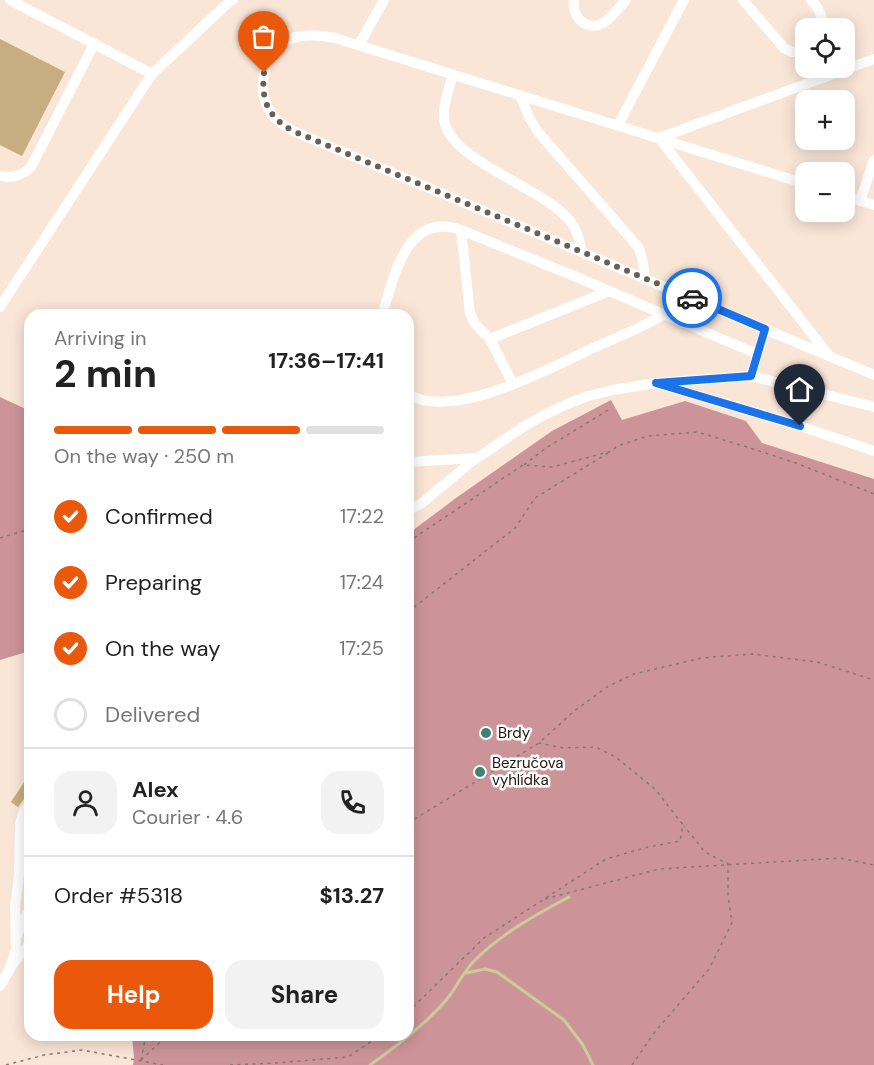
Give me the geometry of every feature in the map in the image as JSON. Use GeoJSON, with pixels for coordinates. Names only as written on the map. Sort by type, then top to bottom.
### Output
{"type":"FeatureCollection","features":[{"type":"Feature","properties":{"kind":"lane"},"geometry":{"type":"LineString","coordinates":[[10,0],[152,74]]}},
{"type":"Feature","properties":{"kind":"lane"},"geometry":{"type":"LineString","coordinates":[[0,307],[152,74],[233,0]]}},
{"type":"Feature","properties":{"kind":"lane"},"geometry":{"type":"LineString","coordinates":[[359,45],[384,0]]}},
{"type":"Feature","properties":{"kind":"lane"},"geometry":{"type":"LineString","coordinates":[[574,0],[573,10],[576,18],[582,23],[591,25],[604,22],[626,0]]}},
{"type":"Feature","properties":{"kind":"lane"},"geometry":{"type":"LineString","coordinates":[[618,125],[684,0]]}},
{"type":"Feature","properties":{"kind":"lane"},"geometry":{"type":"LineString","coordinates":[[743,0],[784,48],[795,52]]}},
{"type":"Feature","properties":{"kind":"lane"},"geometry":{"type":"LineString","coordinates":[[811,0],[821,18]]}},
{"type":"Feature","properties":{"kind":"lane"},"geometry":{"type":"LineString","coordinates":[[795,181],[334,38],[312,36],[290,39],[279,46],[265,68],[263,82],[266,103],[274,117],[293,131],[874,375]]}},
{"type":"Feature","properties":{"kind":"lane"},"geometry":{"type":"LineString","coordinates":[[0,176],[17,177],[31,167],[94,44]]}},
{"type":"Feature","properties":{"kind":"lane"},"geometry":{"type":"LineString","coordinates":[[659,138],[874,59]]}},
{"type":"Feature","properties":{"kind":"lane"},"geometry":{"type":"LineString","coordinates":[[453,74],[444,111],[445,123],[454,139],[465,151],[559,210],[575,229],[582,252]]}},
{"type":"Feature","properties":{"kind":"lane"},"geometry":{"type":"LineString","coordinates":[[520,95],[538,132],[639,248],[644,262],[645,279]]}},
{"type":"Feature","properties":{"kind":"lane"},"geometry":{"type":"LineString","coordinates":[[659,138],[829,356]]}},
{"type":"Feature","properties":{"kind":"lane"},"geometry":{"type":"LineString","coordinates":[[860,201],[874,160]]}},
{"type":"Feature","properties":{"kind":"lane"},"geometry":{"type":"LineString","coordinates":[[855,199],[874,205]]}},
{"type":"Feature","properties":{"kind":"lane"},"geometry":{"type":"LineString","coordinates":[[384,309],[399,265],[413,240],[420,233],[445,226],[461,230],[757,354]]}},
{"type":"Feature","properties":{"kind":"lane"},"geometry":{"type":"LineString","coordinates":[[461,230],[470,313],[476,324],[490,339],[513,384]]}},
{"type":"Feature","properties":{"kind":"lane"},"geometry":{"type":"LineString","coordinates":[[490,339],[609,291]]}},
{"type":"Feature","properties":{"kind":"lane"},"geometry":{"type":"LineString","coordinates":[[414,396],[426,401],[448,401],[474,397],[531,378],[652,322],[664,314]]}},
{"type":"Feature","properties":{"kind":"lane"},"geometry":{"type":"LineString","coordinates":[[751,376],[765,329]]}},
{"type":"Feature","properties":{"kind":"lane"},"geometry":{"type":"LineString","coordinates":[[414,508],[464,467],[523,427],[556,409],[600,393],[632,386],[751,376],[874,407]]}},
{"type":"Feature","properties":{"kind":"lane"},"geometry":{"type":"LineString","coordinates":[[656,383],[800,426],[874,451]]}},
{"type":"Feature","properties":{"kind":"lane"},"geometry":{"type":"LineString","coordinates":[[414,462],[480,457]]}},
{"type":"Feature","properties":{"kind":"lane"},"geometry":{"type":"LineString","coordinates":[[10,968],[16,939],[15,907],[19,874],[20,823],[24,811]]}},
{"type":"Feature","properties":{"kind":"lane"},"geometry":{"type":"LineString","coordinates":[[19,874],[24,866]]}},
{"type":"Feature","properties":{"kind":"lane"},"geometry":{"type":"LineString","coordinates":[[16,939],[24,919]]}},
{"type":"Feature","properties":{"kind":"lane"},"geometry":{"type":"LineString","coordinates":[[0,986],[24,950]]}},
{"type":"Feature","properties":{"kind":"path"},"geometry":{"type":"LineString","coordinates":[[414,538],[546,448],[610,409]]}},
{"type":"Feature","properties":{"kind":"path"},"geometry":{"type":"LineString","coordinates":[[414,607],[515,528],[535,498],[617,446],[648,436],[698,432],[786,460],[874,494]]}},
{"type":"Feature","properties":{"kind":"path"},"geometry":{"type":"LineString","coordinates":[[523,465],[552,467],[612,451]]}},
{"type":"Feature","properties":{"kind":"path"},"geometry":{"type":"LineString","coordinates":[[0,538],[24,531]]}},
{"type":"Feature","properties":{"kind":"path"},"geometry":{"type":"LineString","coordinates":[[414,819],[539,743],[573,712],[607,687],[634,674],[701,658],[752,654],[817,662],[874,680]]}},
{"type":"Feature","properties":{"kind":"path"},"geometry":{"type":"LineString","coordinates":[[539,743],[563,748],[596,747],[617,758],[656,790],[705,852],[728,864]]}},
{"type":"Feature","properties":{"kind":"path"},"geometry":{"type":"LineString","coordinates":[[414,1006],[484,938],[606,859],[680,841],[683,825]]}},
{"type":"Feature","properties":{"kind":"path"},"geometry":{"type":"LineString","coordinates":[[542,900],[659,868],[840,858],[874,865]]}},
{"type":"Feature","properties":{"kind":"path"},"geometry":{"type":"LineString","coordinates":[[632,1065],[654,1033],[709,969],[732,923],[728,895],[728,864]]}},
{"type":"Feature","properties":{"kind":"path"},"geometry":{"type":"LineString","coordinates":[[141,1060],[145,1041]]}},
{"type":"Feature","properties":{"kind":"path"},"geometry":{"type":"LineString","coordinates":[[141,1060],[162,1041]]}},
{"type":"Feature","properties":{"kind":"path"},"geometry":{"type":"LineString","coordinates":[[230,1065],[348,1057],[372,1041]]}},
{"type":"Feature","properties":{"kind":"path"},"geometry":{"type":"LineString","coordinates":[[6,1065],[44,1055],[82,1050],[163,1065]]}},
{"type":"Feature","properties":{"kind":"shaded area"},"geometry":{"type":"Polygon","coordinates":[[[0,397],[24,408],[24,653],[0,660],[0,397]]]}},
{"type":"Feature","properties":{"kind":"shaded area"},"geometry":{"type":"Polygon","coordinates":[[[611,400],[622,420],[685,401],[746,421],[762,443],[874,479],[874,1065],[133,1065],[133,1041],[414,1041],[414,530],[552,431],[611,400]]]}},
{"type":"Feature","properties":{"kind":"building"},"geometry":{"type":"Polygon","coordinates":[[[0,39],[65,72],[22,156],[0,145],[0,39]]]}},
{"type":"Feature","properties":{"kind":"building"},"geometry":{"type":"Polygon","coordinates":[[[24,782],[24,799],[18,807],[11,802],[24,782]]]}},
{"type":"Feature","properties":{"kind":"waterway"},"geometry":{"type":"LineString","coordinates":[[414,1031],[447,999],[470,965],[484,951],[519,926],[569,897]]}},
{"type":"Feature","properties":{"kind":"waterway"},"geometry":{"type":"LineString","coordinates":[[466,973],[485,969],[497,972],[564,1020],[583,1045],[593,1065]]}},
{"type":"Feature","properties":{"kind":"waterway"},"geometry":{"type":"LineString","coordinates":[[370,1065],[402,1041]]}},
{"type":"Feature","properties":{"kind":"way so far"},"geometry":{"type":"LineString","coordinates":[[264,73],[266,103],[274,117],[293,131],[692,298]]}},
{"type":"Feature","properties":{"kind":"place","name":"Brdy"},"geometry":{"type":"Point","coordinates":[486,733]}},
{"type":"Feature","properties":{"kind":"place","name":"Bezručova vyhlídka"},"geometry":{"type":"Point","coordinates":[480,772]}},
{"type":"Feature","properties":{"kind":"route"},"geometry":{"type":"LineString","coordinates":[[692,298],[765,329],[751,376],[656,383],[800,426]]}}]}
